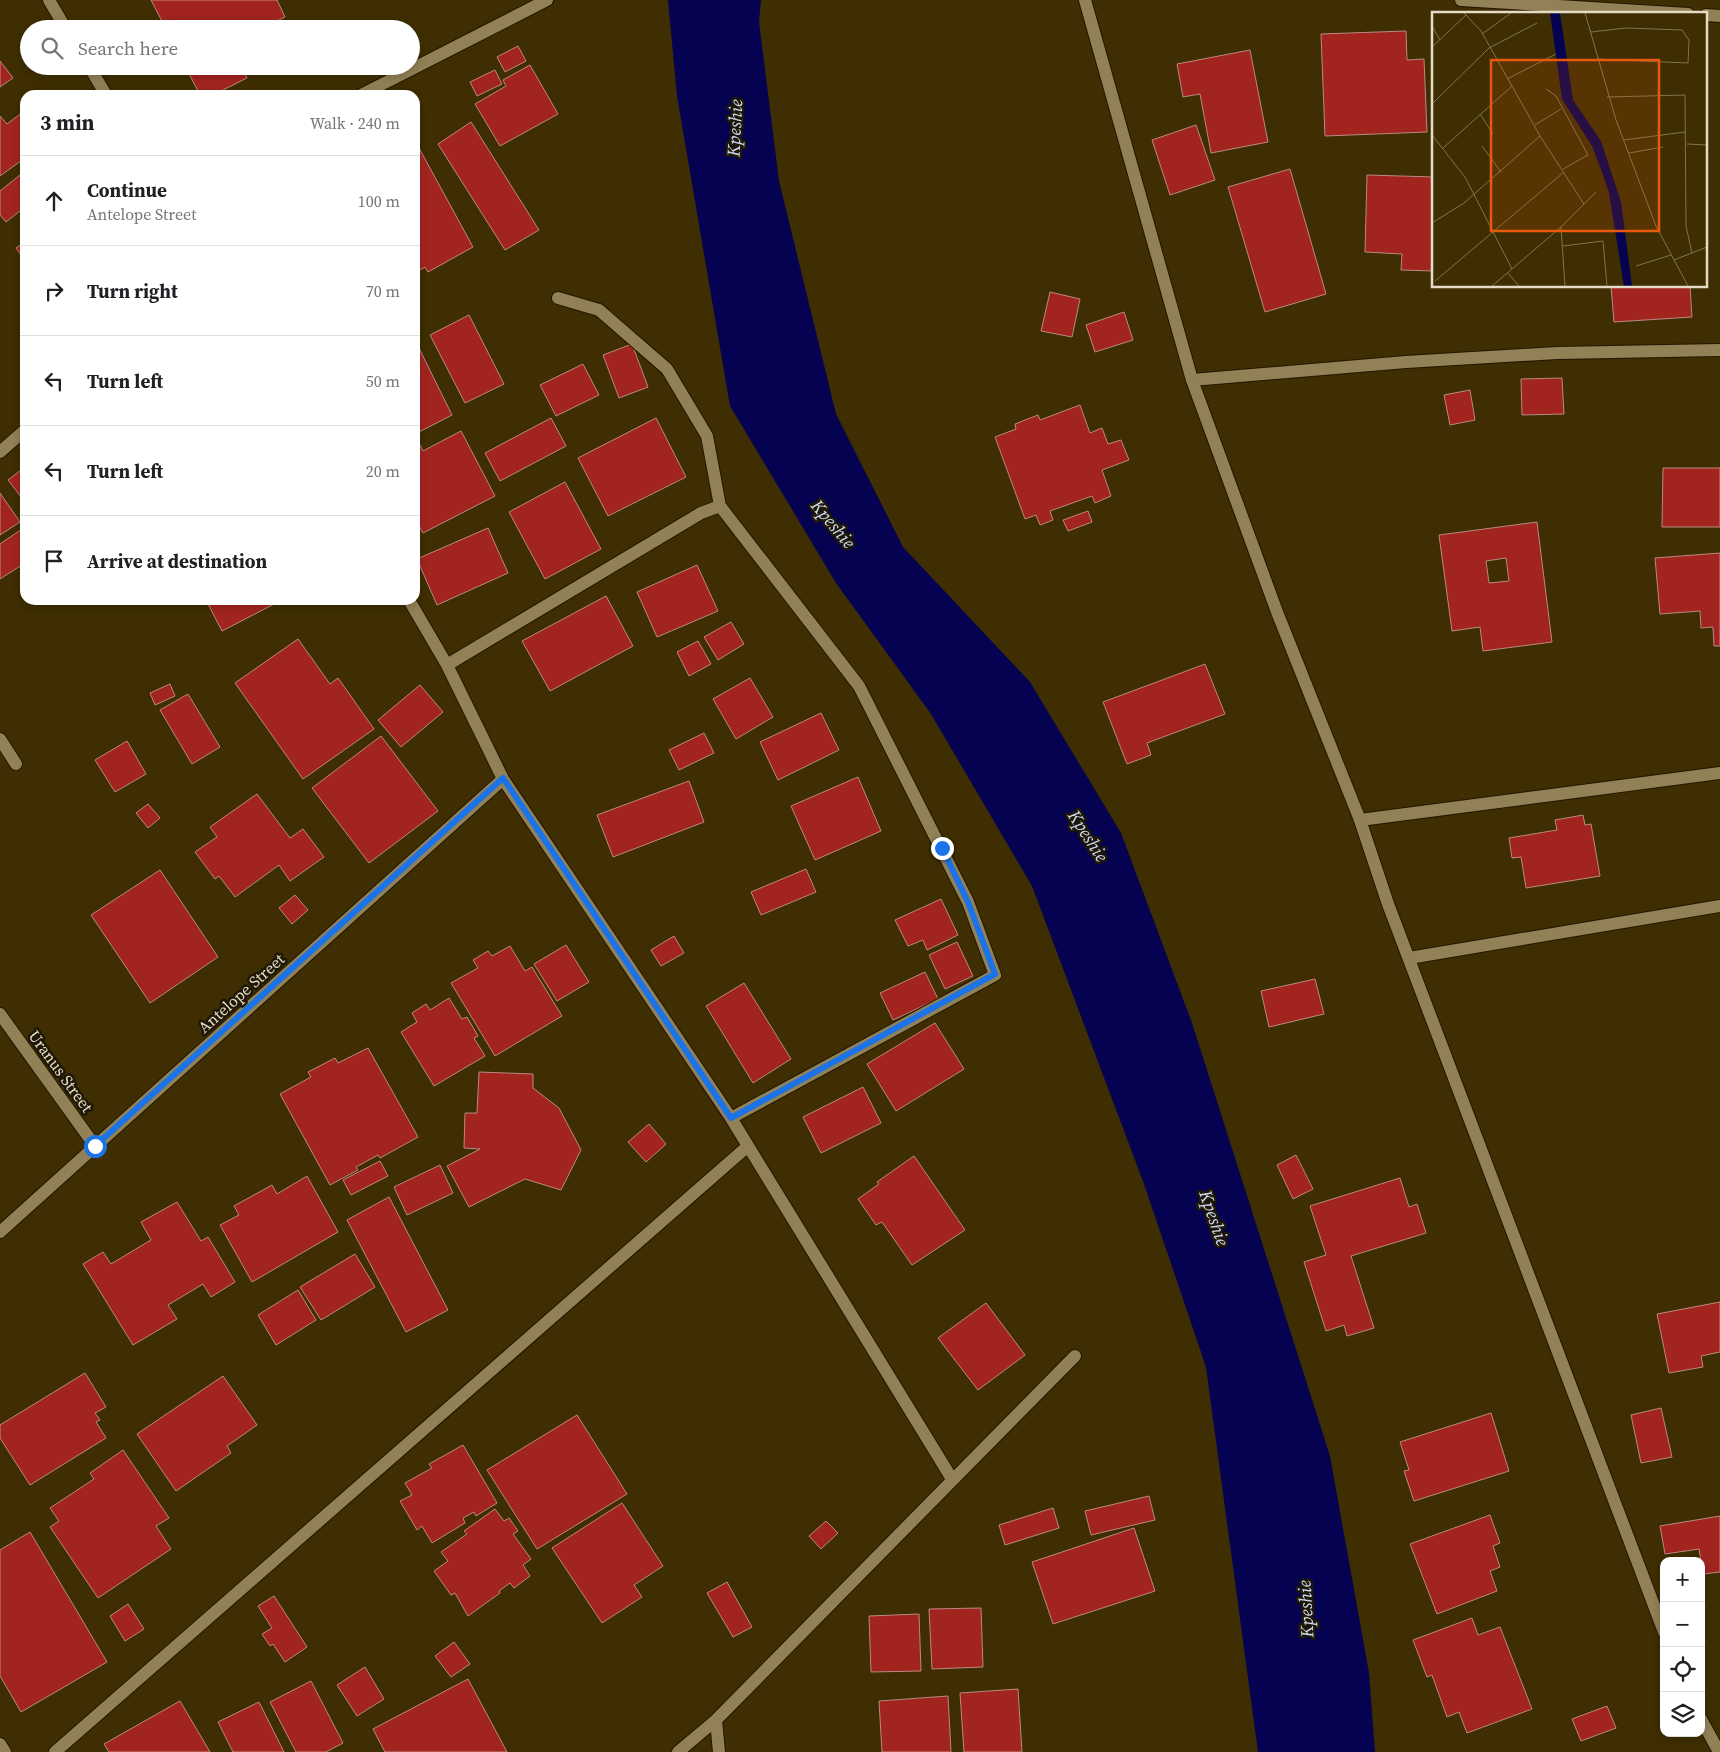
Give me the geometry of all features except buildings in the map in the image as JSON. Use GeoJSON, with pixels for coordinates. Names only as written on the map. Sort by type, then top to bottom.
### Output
{"type":"FeatureCollection","features":[{"type":"Feature","properties":{"kind":"street"},"geometry":{"type":"LineString","coordinates":[[49,0],[61,20]]}},
{"type":"Feature","properties":{"kind":"street"},"geometry":{"type":"LineString","coordinates":[[420,65],[548,0]]}},
{"type":"Feature","properties":{"kind":"street"},"geometry":{"type":"LineString","coordinates":[[1085,0],[1192,380],[1277,612],[1360,820],[1408,958],[1660,1621]]}},
{"type":"Feature","properties":{"kind":"street"},"geometry":{"type":"LineString","coordinates":[[1461,0],[1656,12]]}},
{"type":"Feature","properties":{"kind":"street"},"geometry":{"type":"LineString","coordinates":[[94,75],[103,90]]}},
{"type":"Feature","properties":{"kind":"street"},"geometry":{"type":"LineString","coordinates":[[371,90],[400,75]]}},
{"type":"Feature","properties":{"kind":"street"},"geometry":{"type":"LineString","coordinates":[[558,298],[599,310],[668,369],[707,436],[720,506],[860,686],[968,902],[995,974],[731,1118]]}},
{"type":"Feature","properties":{"kind":"street"},"geometry":{"type":"LineString","coordinates":[[1192,380],[1406,362],[1557,353],[1720,350]]}},
{"type":"Feature","properties":{"kind":"street"},"geometry":{"type":"LineString","coordinates":[[0,452],[20,434]]}},
{"type":"Feature","properties":{"kind":"street"},"geometry":{"type":"LineString","coordinates":[[447,665],[701,513],[720,506]]}},
{"type":"Feature","properties":{"kind":"street"},"geometry":{"type":"LineString","coordinates":[[412,605],[447,665],[503,778],[731,1118],[952,1479]]}},
{"type":"Feature","properties":{"kind":"street"},"geometry":{"type":"LineString","coordinates":[[0,739],[16,764]]}},
{"type":"Feature","properties":{"kind":"street"},"geometry":{"type":"LineString","coordinates":[[1360,820],[1720,773]]}},
{"type":"Feature","properties":{"kind":"street","name":"Antelope Street"},"geometry":{"type":"LineString","coordinates":[[0,1232],[503,778]]}},
{"type":"Feature","properties":{"kind":"street"},"geometry":{"type":"LineString","coordinates":[[1408,958],[1720,906]]}},
{"type":"Feature","properties":{"kind":"street","name":"Uranus Street"},"geometry":{"type":"LineString","coordinates":[[0,1014],[95,1146]]}},
{"type":"Feature","properties":{"kind":"street"},"geometry":{"type":"LineString","coordinates":[[56,1752],[748,1146]]}},
{"type":"Feature","properties":{"kind":"street"},"geometry":{"type":"LineString","coordinates":[[678,1752],[716,1720],[1075,1356]]}},
{"type":"Feature","properties":{"kind":"street"},"geometry":{"type":"LineString","coordinates":[[716,1720],[719,1752]]}},
{"type":"Feature","properties":{"kind":"street"},"geometry":{"type":"LineString","coordinates":[[1705,1726],[1719,1752]]}},
{"type":"Feature","properties":{"kind":"street"},"geometry":{"type":"LineString","coordinates":[[0,1744],[4,1752]]}},
{"type":"Feature","properties":{"kind":"water","name":"Kpeshie"},"geometry":{"type":"Polygon","coordinates":[[[668,0],[761,0],[759,22],[779,181],[836,414],[903,547],[1030,682],[1121,833],[1192,1023],[1330,1456],[1369,1673],[1375,1752],[1258,1752],[1206,1367],[1144,1184],[1032,886],[931,714],[836,583],[730,406],[677,96],[668,0]]]}},
{"type":"Feature","properties":{"kind":"route"},"geometry":{"type":"LineString","coordinates":[[95,1146],[503,778],[731,1118],[995,974],[968,902],[942,848]]}}]}
